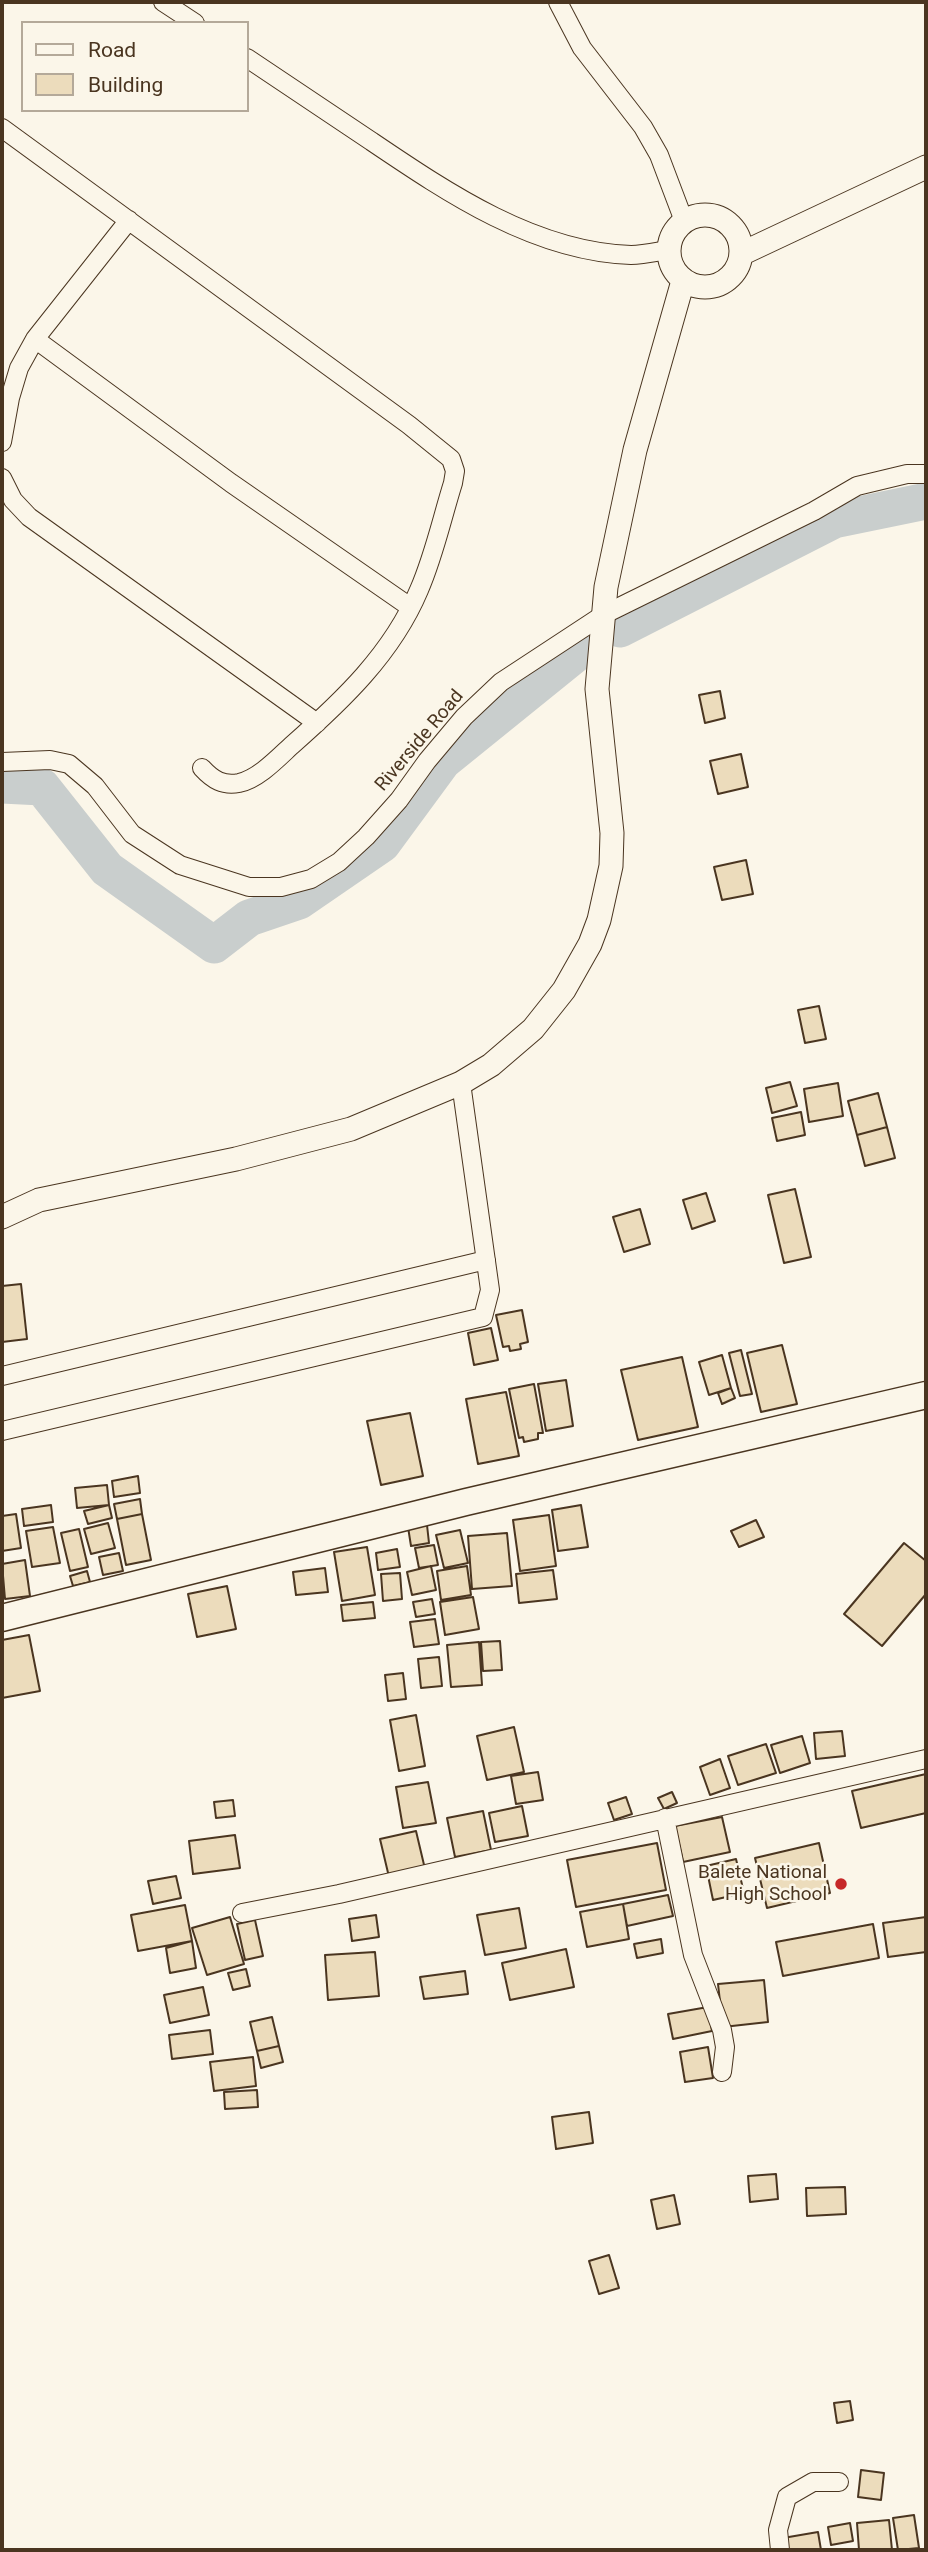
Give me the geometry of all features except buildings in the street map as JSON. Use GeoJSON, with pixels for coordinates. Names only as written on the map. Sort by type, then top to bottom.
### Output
{"type":"FeatureCollection","features":[{"type":"Feature","properties":{"kind":"main road"},"geometry":{"type":"LineString","coordinates":[[2,1618],[479,1499],[926,1395]]}},
{"type":"Feature","properties":{"kind":"street"},"geometry":{"type":"LineString","coordinates":[[163,2],[192,21]]}},
{"type":"Feature","properties":{"kind":"street"},"geometry":{"type":"LineString","coordinates":[[558,2],[582,48],[648,136],[659,155],[684,221]]}},
{"type":"Feature","properties":{"kind":"street"},"geometry":{"type":"LineString","coordinates":[[248,59],[438,186],[521,227],[559,242],[614,253],[633,255],[668,250]]}},
{"type":"Feature","properties":{"kind":"street"},"geometry":{"type":"LineString","coordinates":[[2,128],[409,425],[451,459],[455,471],[419,591],[390,642],[355,687],[282,755],[247,781],[226,784],[217,782],[202,768]]}},
{"type":"Feature","properties":{"kind":"street"},"geometry":{"type":"LineString","coordinates":[[743,253],[926,167]]}},
{"type":"Feature","properties":{"kind":"street"},"geometry":{"type":"LineString","coordinates":[[707,215],[725,220],[738,234],[743,253],[733,277],[709,288],[683,281],[672,268],[668,250],[674,232],[684,221],[707,215]]}},
{"type":"Feature","properties":{"kind":"street"},"geometry":{"type":"LineString","coordinates":[[2,442],[19,368],[35,339],[129,220]]}},
{"type":"Feature","properties":{"kind":"street"},"geometry":{"type":"LineString","coordinates":[[2,1217],[39,1200],[236,1159],[351,1129],[461,1083],[491,1065],[533,1029],[575,973],[599,920],[611,866],[612,833],[597,690],[606,587],[635,450],[683,281]]}},
{"type":"Feature","properties":{"kind":"street"},"geometry":{"type":"LineString","coordinates":[[35,339],[231,483],[410,607]]}},
{"type":"Feature","properties":{"kind":"street","name":"Riverside Road"},"geometry":{"type":"LineString","coordinates":[[2,762],[50,760],[69,764],[95,786],[132,834],[180,865],[248,887],[281,887],[312,879],[339,862],[366,837],[399,800],[464,717],[501,682],[603,615],[814,512],[856,486],[907,474],[926,474]]}},
{"type":"Feature","properties":{"kind":"street"},"geometry":{"type":"LineString","coordinates":[[2,478],[13,500],[29,517],[317,723]]}},
{"type":"Feature","properties":{"kind":"street"},"geometry":{"type":"LineString","coordinates":[[2,1432],[483,1317],[490,1290],[461,1083]]}},
{"type":"Feature","properties":{"kind":"street"},"geometry":{"type":"LineString","coordinates":[[2,1376],[486,1260]]}},
{"type":"Feature","properties":{"kind":"street"},"geometry":{"type":"LineString","coordinates":[[242,1913],[339,1894],[926,1759]]}},
{"type":"Feature","properties":{"kind":"street"},"geometry":{"type":"LineString","coordinates":[[665,1818],[693,1955],[722,2030],[722,2072]]}},
{"type":"Feature","properties":{"kind":"street"},"geometry":{"type":"LineString","coordinates":[[780,2550],[778,2530],[787,2497],[813,2482],[839,2482]]}},
{"type":"Feature","properties":{"kind":"waterway"},"geometry":{"type":"LineString","coordinates":[[620,629],[834,520],[926,501]]}},
{"type":"Feature","properties":{"kind":"waterway"},"geometry":{"type":"LineString","coordinates":[[2,785],[42,787],[107,869],[214,945],[249,918],[299,901],[382,844],[443,761],[579,651]]}},
{"type":"Feature","properties":{"kind":"place","name":"Balete National High School"},"geometry":{"type":"Point","coordinates":[841,1884]}}]}
